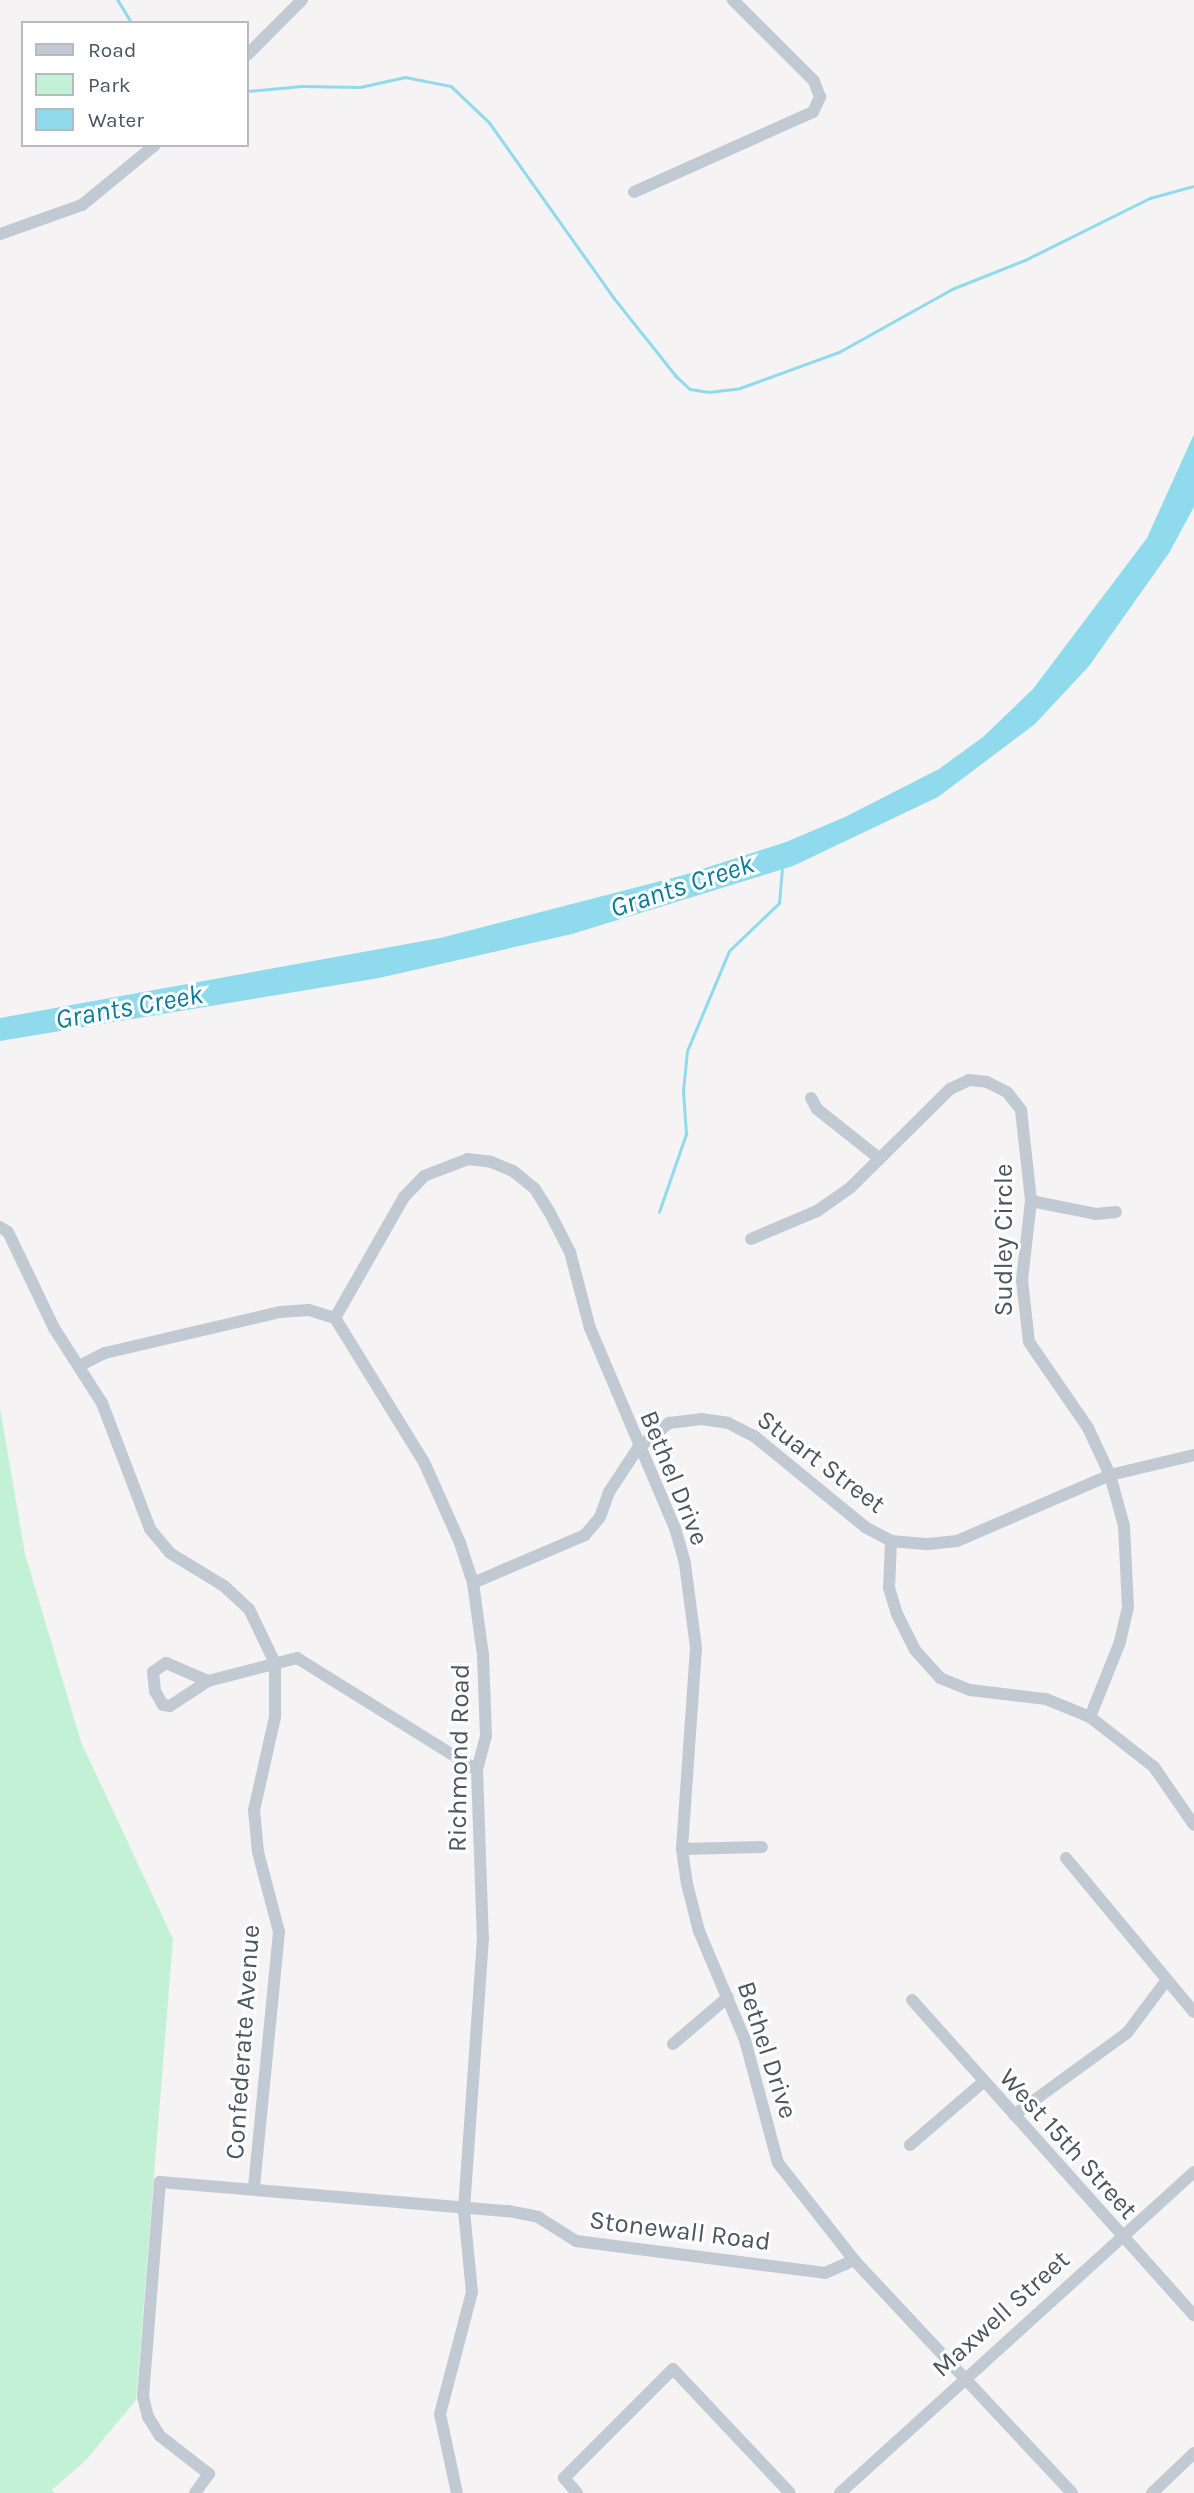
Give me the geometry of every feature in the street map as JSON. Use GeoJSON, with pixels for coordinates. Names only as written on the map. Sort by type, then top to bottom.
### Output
{"type":"FeatureCollection","features":[{"type":"Feature","properties":{"kind":"street"},"geometry":{"type":"LineString","coordinates":[[248,54],[302,0]]}},
{"type":"Feature","properties":{"kind":"street"},"geometry":{"type":"LineString","coordinates":[[634,191],[813,112],[820,97],[814,81],[733,0]]}},
{"type":"Feature","properties":{"kind":"street"},"geometry":{"type":"LineString","coordinates":[[0,234],[82,205],[153,147]]}},
{"type":"Feature","properties":{"kind":"street","name":"Sudley Circle"},"geometry":{"type":"LineString","coordinates":[[751,1239],[817,1211],[880,1159],[950,1089],[969,1080],[987,1082],[1007,1092],[1020,1110],[1031,1201],[1022,1280],[1029,1342],[1088,1429],[1110,1475],[1124,1526],[1128,1606],[1120,1642],[1090,1717]]}},
{"type":"Feature","properties":{"kind":"street"},"geometry":{"type":"LineString","coordinates":[[811,1098],[817,1109],[880,1159]]}},
{"type":"Feature","properties":{"kind":"street","name":"Bethel Drive"},"geometry":{"type":"LineString","coordinates":[[335,1318],[404,1197],[424,1176],[468,1159],[502,1167],[535,1189],[570,1252],[590,1328],[638,1448],[675,1528],[692,1602],[696,1648],[682,1849],[699,1931],[745,2040],[778,2163],[854,2260],[965,2375],[1072,2493]]}},
{"type":"Feature","properties":{"kind":"street"},"geometry":{"type":"LineString","coordinates":[[1031,1201],[1096,1214],[1116,1212]]}},
{"type":"Feature","properties":{"kind":"street","name":"Confederate Avenue"},"geometry":{"type":"LineString","coordinates":[[0,1227],[8,1232],[54,1328],[79,1366],[119,1439],[149,1530],[170,1553],[224,1586],[249,1609],[275,1663],[275,1717],[254,1810],[258,1852],[279,1932],[254,2189],[160,2182],[143,2397],[148,2417],[160,2436],[209,2474],[195,2493]]}},
{"type":"Feature","properties":{"kind":"street"},"geometry":{"type":"LineString","coordinates":[[79,1366],[105,1353],[280,1312],[309,1310],[335,1318]]}},
{"type":"Feature","properties":{"kind":"street","name":"Richmond Road"},"geometry":{"type":"LineString","coordinates":[[335,1318],[443,1498],[473,1583],[486,1706],[486,1736],[477,1770],[483,1938],[464,2211],[472,2292],[440,2414],[457,2493]]}},
{"type":"Feature","properties":{"kind":"street","name":"Stuart Street"},"geometry":{"type":"LineString","coordinates":[[473,1583],[585,1535],[600,1517],[608,1492],[638,1448],[669,1423],[701,1419],[728,1423],[754,1436],[831,1503],[891,1541],[957,1541],[1110,1475],[1194,1455]]}},
{"type":"Feature","properties":{"kind":"street"},"geometry":{"type":"LineString","coordinates":[[891,1541],[889,1588],[897,1614],[915,1650],[940,1678],[970,1690],[1046,1699],[1090,1717],[1154,1767],[1194,1825]]}},
{"type":"Feature","properties":{"kind":"street"},"geometry":{"type":"LineString","coordinates":[[208,1681],[297,1658],[477,1770]]}},
{"type":"Feature","properties":{"kind":"street"},"geometry":{"type":"LineString","coordinates":[[682,1849],[762,1847]]}},
{"type":"Feature","properties":{"kind":"street"},"geometry":{"type":"LineString","coordinates":[[1066,1858],[1194,2012]]}},
{"type":"Feature","properties":{"kind":"street"},"geometry":{"type":"LineString","coordinates":[[1014,2115],[1127,2033],[1166,1981]]}},
{"type":"Feature","properties":{"kind":"street"},"geometry":{"type":"LineString","coordinates":[[673,2044],[728,1997]]}},
{"type":"Feature","properties":{"kind":"street","name":"West 15th Street"},"geometry":{"type":"LineString","coordinates":[[912,2000],[982,2082],[1194,2315]]}},
{"type":"Feature","properties":{"kind":"street"},"geometry":{"type":"LineString","coordinates":[[910,2145],[982,2082]]}},
{"type":"Feature","properties":{"kind":"street","name":"Maxwell Street"},"geometry":{"type":"LineString","coordinates":[[840,2493],[965,2375],[1194,2172]]}},
{"type":"Feature","properties":{"kind":"street","name":"Stonewall Road"},"geometry":{"type":"LineString","coordinates":[[254,2189],[538,2217],[576,2241],[825,2273],[854,2260]]}},
{"type":"Feature","properties":{"kind":"street"},"geometry":{"type":"LineString","coordinates":[[577,2493],[564,2478],[673,2369],[790,2493]]}},
{"type":"Feature","properties":{"kind":"street"},"geometry":{"type":"LineString","coordinates":[[1152,2493],[1194,2453]]}},
{"type":"Feature","properties":{"kind":"green space"},"geometry":{"type":"Polygon","coordinates":[[[0,1408],[25,1554],[81,1742],[173,1939],[136,2400],[86,2460],[52,2490],[55,2493],[0,2493],[0,1408]]]}},
{"type":"Feature","properties":{"kind":"water","name":"Grants Creek"},"geometry":{"type":"Polygon","coordinates":[[[1194,434],[1194,507],[1169,553],[1089,666],[1035,724],[938,797],[793,866],[572,934],[379,978],[0,1041],[0,1018],[440,938],[684,875],[786,842],[845,817],[939,769],[983,737],[1033,689],[1147,538],[1194,434]]]}},
{"type":"Feature","properties":{"kind":"waterway"},"geometry":{"type":"LineString","coordinates":[[118,0],[131,21]]}},
{"type":"Feature","properties":{"kind":"waterway"},"geometry":{"type":"LineString","coordinates":[[248,91],[302,86],[360,87],[405,77],[451,86],[489,122],[614,298],[676,376],[690,389],[709,392],[740,388],[839,352],[952,289],[1025,260],[1150,198],[1194,186]]}},
{"type":"Feature","properties":{"kind":"waterway"},"geometry":{"type":"LineString","coordinates":[[659,1212],[686,1134],[683,1091],[687,1051],[729,951],[779,903],[782,870]]}}]}
